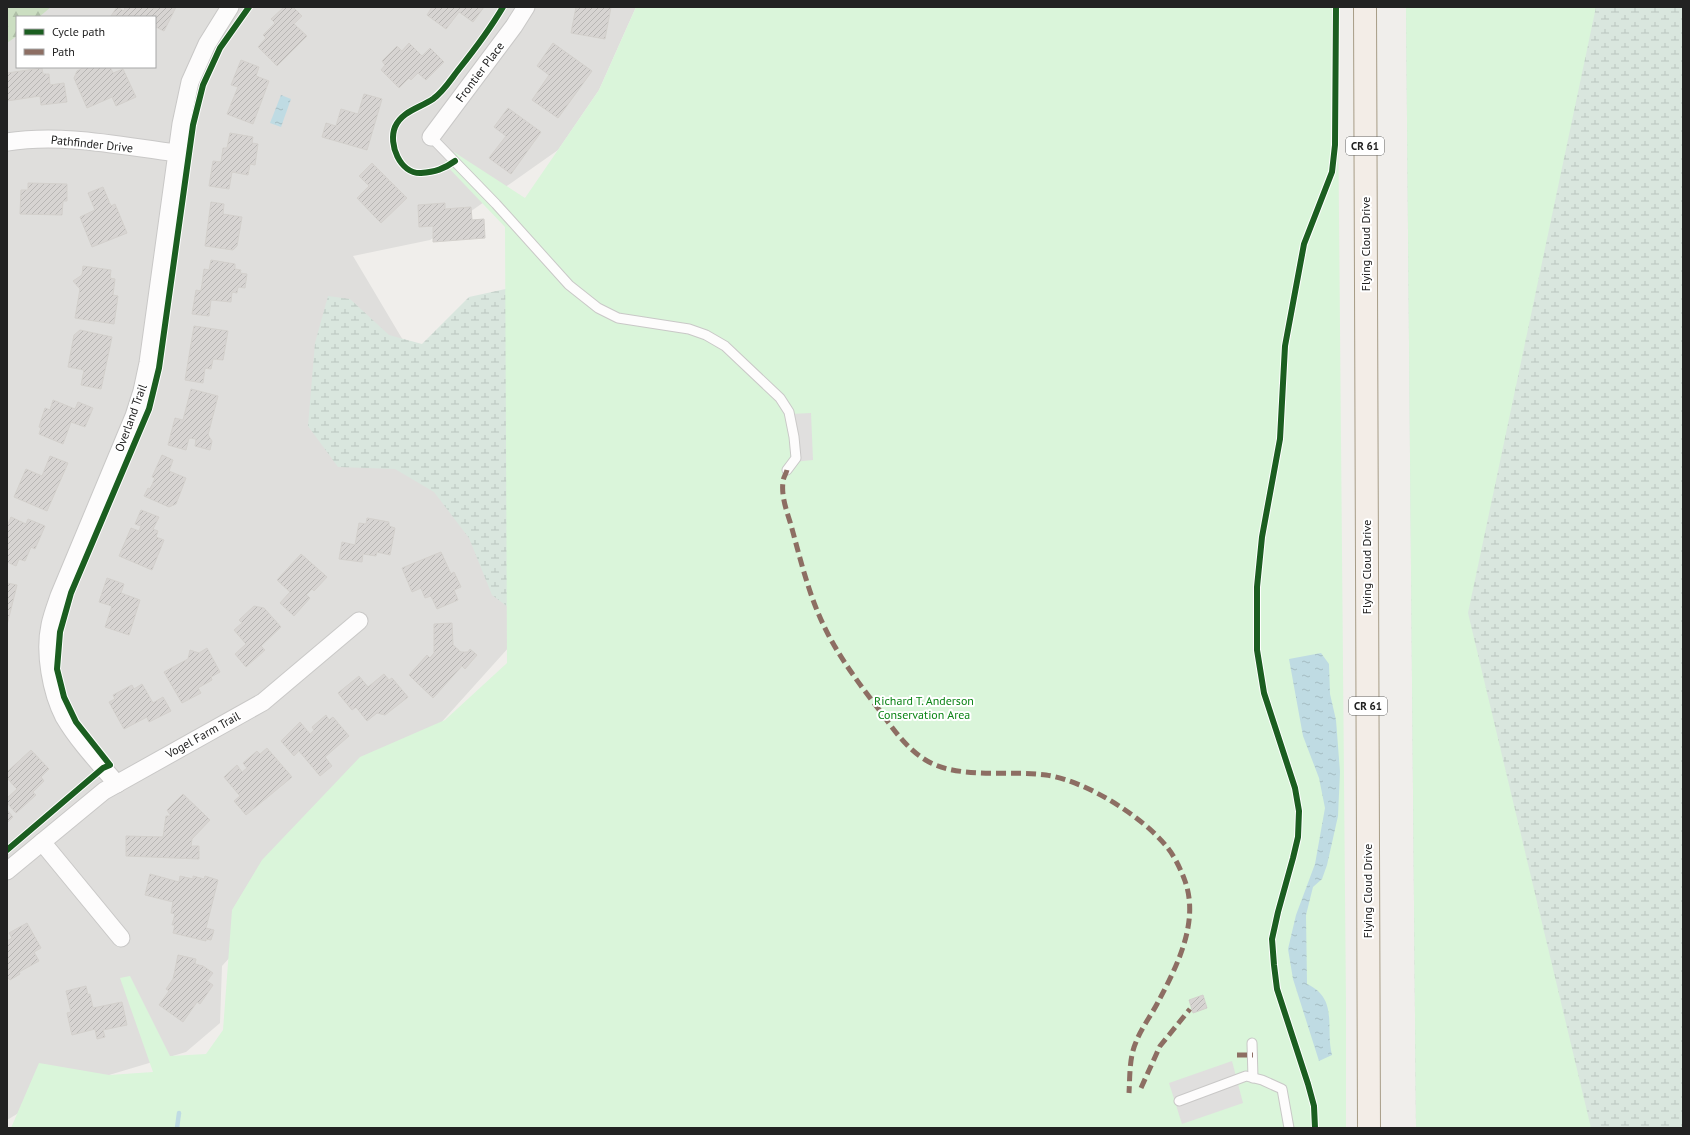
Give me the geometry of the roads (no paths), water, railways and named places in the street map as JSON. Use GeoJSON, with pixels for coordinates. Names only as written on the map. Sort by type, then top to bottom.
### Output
{"type":"FeatureCollection","features":[{"type":"Feature","properties":{"kind":"main road","name":"Flying Cloud Drive"},"geometry":{"type":"LineString","coordinates":[[1365,7],[1369,1128]]}},
{"type":"Feature","properties":{"kind":"street","name":"Overland Trail"},"geometry":{"type":"LineString","coordinates":[[117,784],[82,742],[64,716],[53,687],[48,657],[50,625],[59,596],[134,416],[142,391],[148,363],[181,124],[190,82],[207,44],[230,7]]}},
{"type":"Feature","properties":{"kind":"street","name":"Frontier Place"},"geometry":{"type":"LineString","coordinates":[[431,137],[514,26],[526,7]]}},
{"type":"Feature","properties":{"kind":"street","name":"Pathfinder Drive"},"geometry":{"type":"LineString","coordinates":[[7,142],[48,139],[88,141],[177,153]]}},
{"type":"Feature","properties":{"kind":"street","name":"Vogel Farm Trail"},"geometry":{"type":"LineString","coordinates":[[7,871],[104,791],[263,702],[359,622]]}},
{"type":"Feature","properties":{"kind":"street"},"geometry":{"type":"LineString","coordinates":[[42,842],[121,938]]}},
{"type":"Feature","properties":{"kind":"lane"},"geometry":{"type":"LineString","coordinates":[[431,137],[496,204],[569,285],[598,308],[618,318],[689,329],[706,335],[725,346],[780,398],[788,412],[794,437],[796,458],[787,470]]}},
{"type":"Feature","properties":{"kind":"lane"},"geometry":{"type":"LineString","coordinates":[[1252,1043],[1253,1078]]}},
{"type":"Feature","properties":{"kind":"lane"},"geometry":{"type":"LineString","coordinates":[[1179,1101],[1246,1076],[1262,1080],[1282,1089],[1289,1128]]}},
{"type":"Feature","properties":{"kind":"water"},"geometry":{"type":"Polygon","coordinates":[[[281,95],[291,99],[281,127],[270,123],[281,95]]]}},
{"type":"Feature","properties":{"kind":"water"},"geometry":{"type":"Polygon","coordinates":[[[1321,653],[1329,664],[1330,694],[1336,720],[1340,772],[1338,816],[1327,865],[1322,879],[1313,887],[1306,915],[1307,984],[1317,990],[1323,997],[1329,1015],[1330,1045],[1332,1055],[1319,1061],[1293,979],[1288,949],[1296,915],[1315,864],[1325,808],[1319,778],[1303,736],[1289,659],[1321,653]]]}},
{"type":"Feature","properties":{"kind":"waterway"},"geometry":{"type":"LineString","coordinates":[[177,1128],[179,1113]]}},
{"type":"Feature","properties":{"kind":"park label","name":"Richard T. Anderson Conservation Area"},"geometry":{"type":"Point","coordinates":[924,708]}}]}
